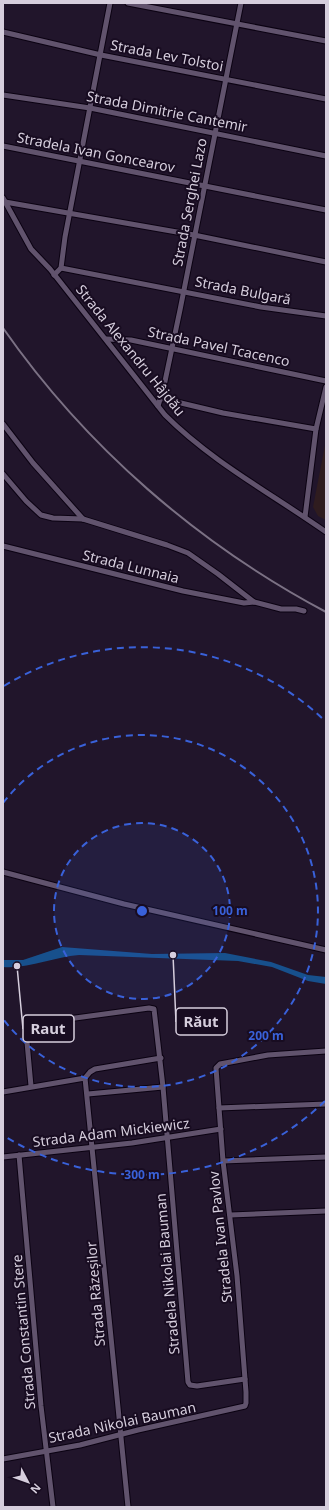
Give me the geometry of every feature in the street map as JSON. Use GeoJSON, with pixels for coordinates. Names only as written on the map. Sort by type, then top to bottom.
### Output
{"type":"FeatureCollection","features":[{"type":"Feature","properties":{"kind":"street"},"geometry":{"type":"LineString","coordinates":[[54,275],[61,268],[64,237],[70,213],[110,3]]}},
{"type":"Feature","properties":{"kind":"street"},"geometry":{"type":"LineString","coordinates":[[128,3],[326,41]]}},
{"type":"Feature","properties":{"kind":"street","name":"Strada Serghei Lazo"},"geometry":{"type":"LineString","coordinates":[[158,406],[184,291],[241,3]]}},
{"type":"Feature","properties":{"kind":"street","name":"Strada Lev Tolstoi"},"geometry":{"type":"LineString","coordinates":[[3,32],[101,54],[326,99]]}},
{"type":"Feature","properties":{"kind":"street","name":"Strada Dimitrie Cantemir"},"geometry":{"type":"LineString","coordinates":[[3,95],[90,108],[326,156]]}},
{"type":"Feature","properties":{"kind":"street","name":"Stradela Ivan Goncearov"},"geometry":{"type":"LineString","coordinates":[[3,146],[326,210]]}},
{"type":"Feature","properties":{"kind":"street"},"geometry":{"type":"LineString","coordinates":[[4,200],[194,235],[326,262]]}},
{"type":"Feature","properties":{"kind":"street","name":"Strada Alexandru Hâjdău"},"geometry":{"type":"LineString","coordinates":[[4,200],[31,249],[106,339],[158,406],[175,424],[205,449],[270,496],[305,517],[326,532]]}},
{"type":"Feature","properties":{"kind":"street","name":"Strada Bulgară"},"geometry":{"type":"LineString","coordinates":[[61,268],[269,308],[326,316]]}},
{"type":"Feature","properties":{"kind":"street","name":"Strada Pavel Tcacenco"},"geometry":{"type":"LineString","coordinates":[[106,339],[126,339],[326,381]]}},
{"type":"Feature","properties":{"kind":"street"},"geometry":{"type":"LineString","coordinates":[[305,517],[316,429],[326,387]]}},
{"type":"Feature","properties":{"kind":"street"},"geometry":{"type":"LineString","coordinates":[[160,398],[230,414],[316,429]]}},
{"type":"Feature","properties":{"kind":"street"},"geometry":{"type":"LineString","coordinates":[[3,424],[33,463],[83,519]]}},
{"type":"Feature","properties":{"kind":"street"},"geometry":{"type":"LineString","coordinates":[[3,474],[26,501],[41,515],[53,518],[83,519],[162,543],[188,553],[254,602],[281,609],[296,609],[304,611]]}},
{"type":"Feature","properties":{"kind":"street","name":"Strada Lunnaia"},"geometry":{"type":"LineString","coordinates":[[3,546],[183,591],[244,603],[254,602]]}},
{"type":"Feature","properties":{"kind":"street"},"geometry":{"type":"LineString","coordinates":[[3,872],[131,906],[326,950]]}},
{"type":"Feature","properties":{"kind":"street","name":"Stradela Nikolai Bauman"},"geometry":{"type":"LineString","coordinates":[[31,1086],[26,1031],[31,1024],[149,1008],[154,1010],[161,1058],[188,1382],[190,1385],[197,1386],[245,1380]]}},
{"type":"Feature","properties":{"kind":"street","name":"Stradela Ivan Pavlov"},"geometry":{"type":"LineString","coordinates":[[246,1405],[230,1215],[223,1161],[217,1067],[231,1062],[268,1055],[326,1050]]}},
{"type":"Feature","properties":{"kind":"street"},"geometry":{"type":"LineString","coordinates":[[3,1092],[31,1086],[85,1078],[95,1069],[161,1058]]}},
{"type":"Feature","properties":{"kind":"street","name":"Strada Răzeșilor"},"geometry":{"type":"LineString","coordinates":[[85,1078],[88,1094],[128,1507]]}},
{"type":"Feature","properties":{"kind":"street"},"geometry":{"type":"LineString","coordinates":[[88,1094],[163,1087]]}},
{"type":"Feature","properties":{"kind":"street"},"geometry":{"type":"LineString","coordinates":[[219,1108],[326,1104]]}},
{"type":"Feature","properties":{"kind":"street","name":"Strada Adam Mickiewicz"},"geometry":{"type":"LineString","coordinates":[[3,1157],[221,1129]]}},
{"type":"Feature","properties":{"kind":"street","name":"Strada Constantin Stere"},"geometry":{"type":"LineString","coordinates":[[19,1155],[46,1451],[53,1507]]}},
{"type":"Feature","properties":{"kind":"street"},"geometry":{"type":"LineString","coordinates":[[223,1161],[326,1157]]}},
{"type":"Feature","properties":{"kind":"street"},"geometry":{"type":"LineString","coordinates":[[230,1215],[326,1211]]}},
{"type":"Feature","properties":{"kind":"street","name":"Strada Nikolai Bauman"},"geometry":{"type":"LineString","coordinates":[[3,1459],[46,1451],[236,1409],[246,1405]]}},
{"type":"Feature","properties":{"kind":"shaded area"},"geometry":{"type":"Polygon","coordinates":[[[326,440],[326,520],[318,516],[313,507],[326,440]]]}},
{"type":"Feature","properties":{"kind":"water"},"geometry":{"type":"Polygon","coordinates":[[[62,947],[152,954],[225,953],[271,962],[308,975],[326,977],[326,984],[308,981],[272,967],[238,961],[79,955],[32,965],[3,967],[3,960],[23,960],[62,947]]]}},
{"type":"Feature","properties":{"kind":"railway"},"geometry":{"type":"LineString","coordinates":[[3,328],[35,372],[70,413],[108,452],[148,489],[189,524],[233,556],[326,612]]}},
{"type":"Feature","properties":{"kind":"place","name":"Răut"},"geometry":{"type":"Point","coordinates":[173,955]}},
{"type":"Feature","properties":{"kind":"place","name":"Raut"},"geometry":{"type":"Point","coordinates":[17,966]}}]}
